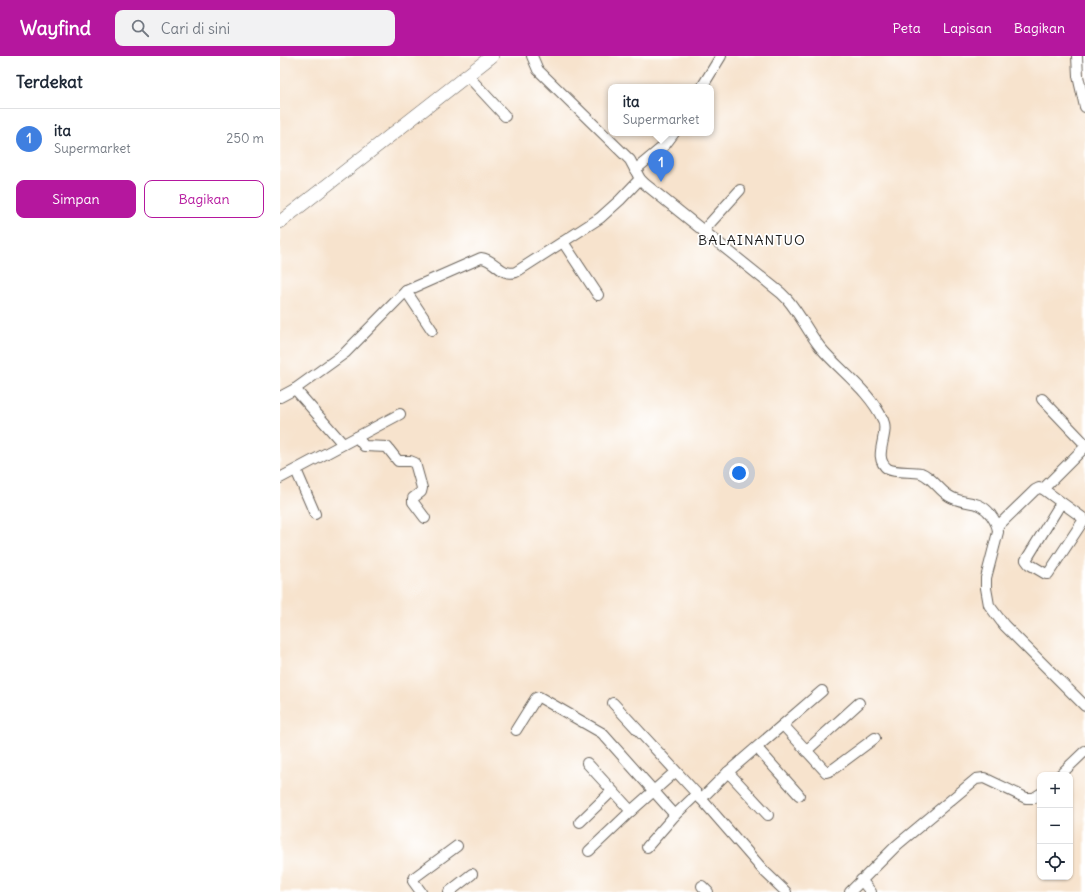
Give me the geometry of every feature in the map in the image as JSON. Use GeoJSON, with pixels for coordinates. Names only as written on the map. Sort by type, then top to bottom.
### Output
{"type":"FeatureCollection","features":[{"type":"Feature","properties":{"kind":"main road"},"geometry":{"type":"LineString","coordinates":[[280,222],[492,56]]}},
{"type":"Feature","properties":{"kind":"street"},"geometry":{"type":"LineString","coordinates":[[532,56],[538,70],[630,160],[640,180],[781,293],[792,304],[820,347],[863,390],[883,420],[885,428],[881,456],[882,462],[886,468],[923,474],[950,497],[984,507],[998,526],[998,532],[986,578],[989,605],[1004,625],[1085,706]]}},
{"type":"Feature","properties":{"kind":"street"},"geometry":{"type":"LineString","coordinates":[[1076,56],[1078,76],[1085,107]]}},
{"type":"Feature","properties":{"kind":"street"},"geometry":{"type":"LineString","coordinates":[[704,84],[717,58]]}},
{"type":"Feature","properties":{"kind":"street"},"geometry":{"type":"LineString","coordinates":[[467,75],[505,116]]}},
{"type":"Feature","properties":{"kind":"street"},"geometry":{"type":"LineString","coordinates":[[636,170],[665,145],[672,136]]}},
{"type":"Feature","properties":{"kind":"street"},"geometry":{"type":"LineString","coordinates":[[280,398],[295,389],[344,353],[406,291],[481,258],[489,260],[504,272],[512,274],[612,209],[640,180]]}},
{"type":"Feature","properties":{"kind":"street"},"geometry":{"type":"LineString","coordinates":[[703,231],[740,190]]}},
{"type":"Feature","properties":{"kind":"street"},"geometry":{"type":"LineString","coordinates":[[563,242],[598,295]]}},
{"type":"Feature","properties":{"kind":"street"},"geometry":{"type":"LineString","coordinates":[[406,291],[432,330]]}},
{"type":"Feature","properties":{"kind":"street"},"geometry":{"type":"LineString","coordinates":[[295,389],[343,444]]}},
{"type":"Feature","properties":{"kind":"street"},"geometry":{"type":"LineString","coordinates":[[1042,399],[1085,444]]}},
{"type":"Feature","properties":{"kind":"street"},"geometry":{"type":"LineString","coordinates":[[280,478],[400,414]]}},
{"type":"Feature","properties":{"kind":"street"},"geometry":{"type":"LineString","coordinates":[[356,437],[364,446],[387,447],[398,461],[410,461],[415,463],[422,488],[421,492],[413,498],[413,502],[425,518]]}},
{"type":"Feature","properties":{"kind":"street"},"geometry":{"type":"LineString","coordinates":[[1043,489],[1085,447]]}},
{"type":"Feature","properties":{"kind":"street"},"geometry":{"type":"LineString","coordinates":[[296,470],[315,514]]}},
{"type":"Feature","properties":{"kind":"street"},"geometry":{"type":"LineString","coordinates":[[998,526],[1035,490],[1039,488],[1043,489],[1061,503],[1083,513],[1083,521],[1049,573],[1046,574],[1026,562],[1061,503]]}},
{"type":"Feature","properties":{"kind":"street"},"geometry":{"type":"LineString","coordinates":[[647,847],[675,816],[757,748],[822,691]]}},
{"type":"Feature","properties":{"kind":"street"},"geometry":{"type":"LineString","coordinates":[[516,730],[536,698],[539,697],[602,733],[675,816]]}},
{"type":"Feature","properties":{"kind":"street"},"geometry":{"type":"LineString","coordinates":[[613,703],[764,871],[786,892]]}},
{"type":"Feature","properties":{"kind":"street"},"geometry":{"type":"LineString","coordinates":[[806,751],[859,703]]}},
{"type":"Feature","properties":{"kind":"street"},"geometry":{"type":"LineString","coordinates":[[783,725],[824,771],[827,772],[832,770],[875,738]]}},
{"type":"Feature","properties":{"kind":"street"},"geometry":{"type":"LineString","coordinates":[[757,748],[799,795]]}},
{"type":"Feature","properties":{"kind":"street"},"geometry":{"type":"LineString","coordinates":[[1063,772],[1085,751]]}},
{"type":"Feature","properties":{"kind":"street"},"geometry":{"type":"LineString","coordinates":[[587,763],[631,811]]}},
{"type":"Feature","properties":{"kind":"street"},"geometry":{"type":"LineString","coordinates":[[589,851],[675,772]]}},
{"type":"Feature","properties":{"kind":"street"},"geometry":{"type":"LineString","coordinates":[[728,772],[768,815]]}},
{"type":"Feature","properties":{"kind":"street"},"geometry":{"type":"LineString","coordinates":[[850,892],[897,845],[976,779],[984,778],[1026,798],[1034,798],[1037,796]]}},
{"type":"Feature","properties":{"kind":"street"},"geometry":{"type":"LineString","coordinates":[[580,822],[612,791]]}},
{"type":"Feature","properties":{"kind":"street"},"geometry":{"type":"LineString","coordinates":[[421,892],[414,883],[413,878],[457,846]]}},
{"type":"Feature","properties":{"kind":"street"},"geometry":{"type":"LineString","coordinates":[[449,892],[472,874]]}},
{"type":"Feature","properties":{"kind":"street"},"geometry":{"type":"LineString","coordinates":[[861,880],[871,892]]}},
{"type":"Feature","properties":{"kind":"place","name":"ita"},"geometry":{"type":"Point","coordinates":[661,182]}},
{"type":"Feature","properties":{"kind":"district","name":"BALAINANTUO"},"geometry":{"type":"Point","coordinates":[752,240]}}]}
